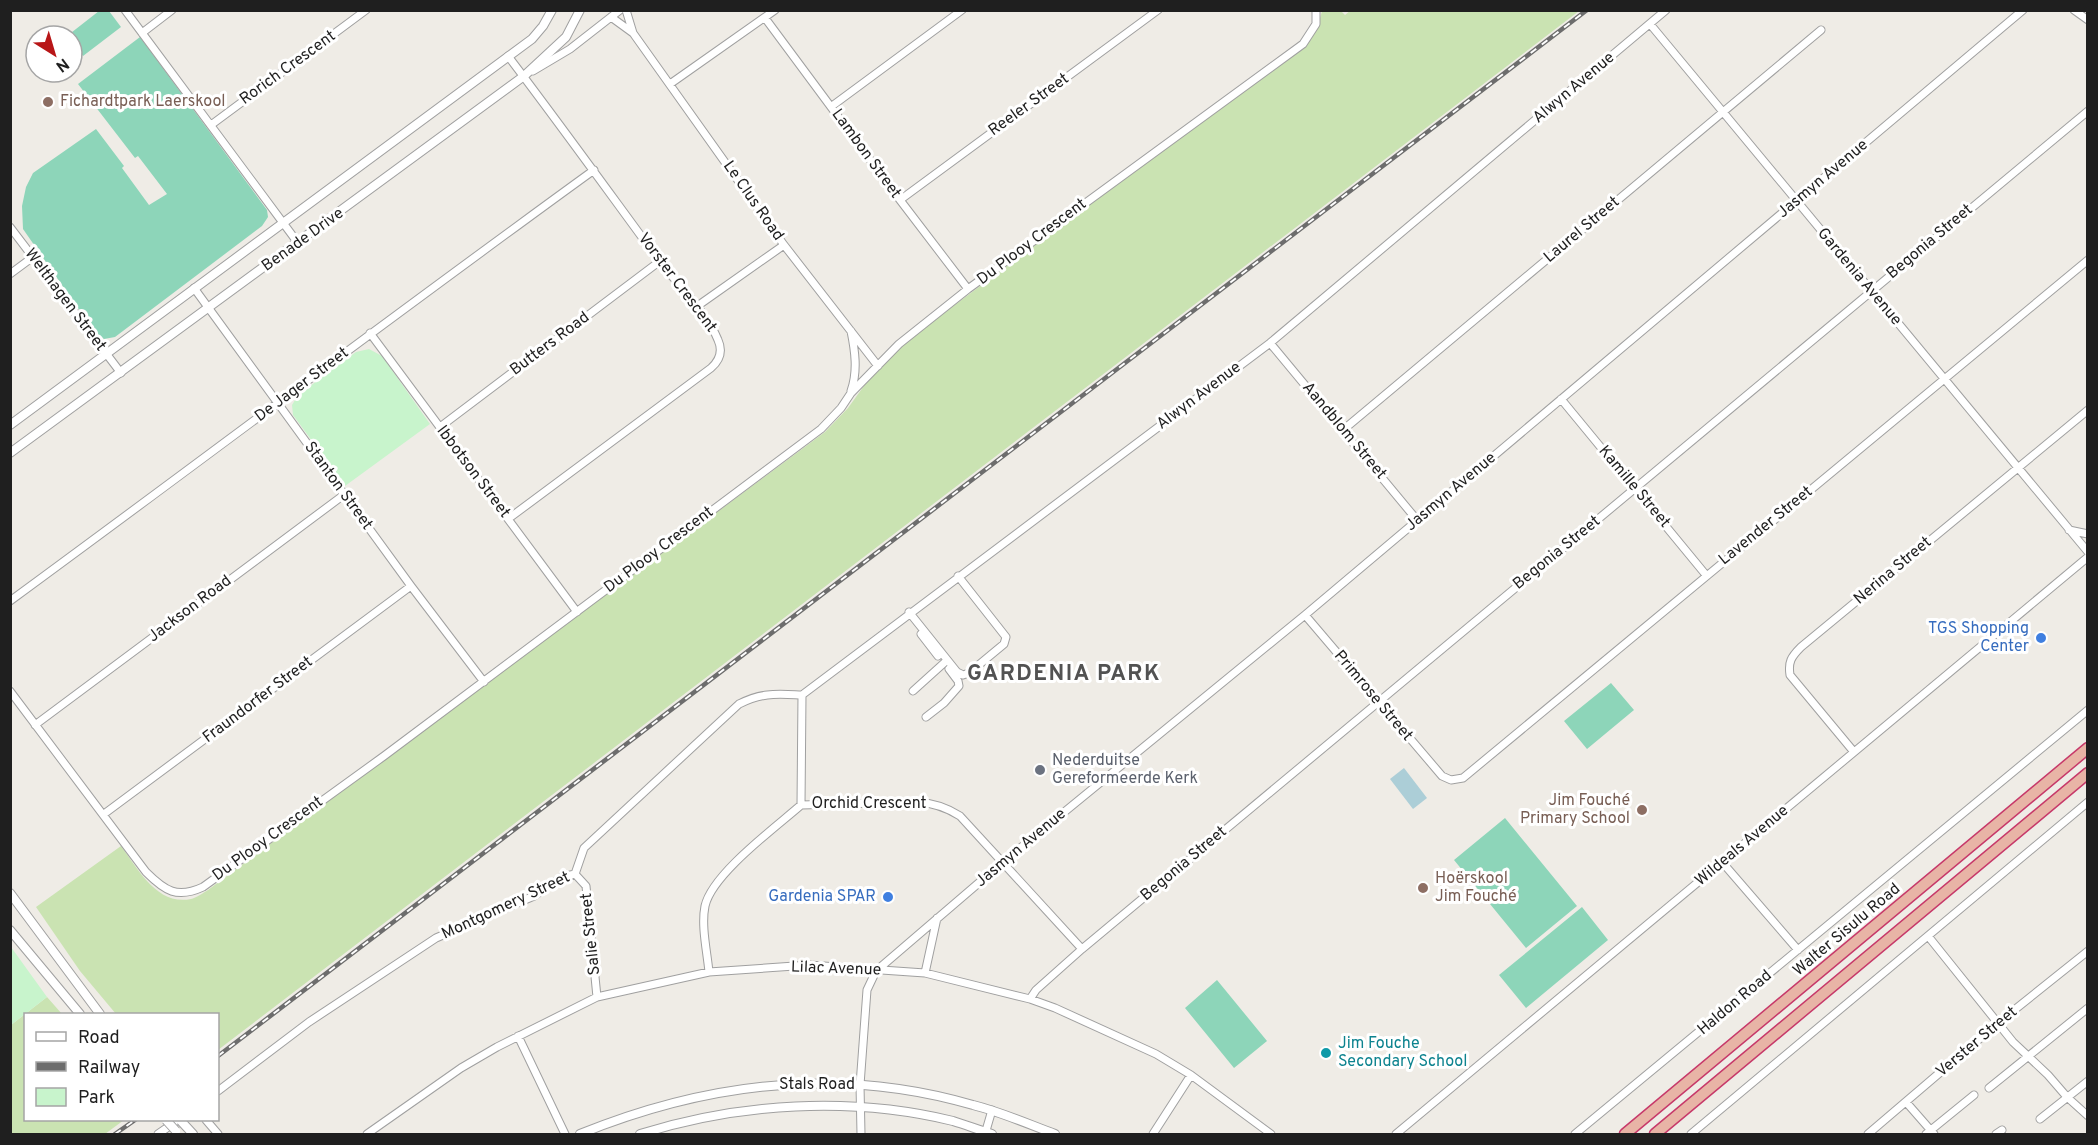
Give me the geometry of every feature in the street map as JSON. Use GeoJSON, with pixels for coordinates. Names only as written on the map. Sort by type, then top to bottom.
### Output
{"type":"FeatureCollection","features":[{"type":"Feature","properties":{"kind":"highway","name":"Walter Sisulu Road"},"geometry":{"type":"LineString","coordinates":[[1626,1134],[2088,748]]}},
{"type":"Feature","properties":{"kind":"highway","name":"Walter Sisulu Road"},"geometry":{"type":"LineString","coordinates":[[1655,1134],[2088,773]]}},
{"type":"Feature","properties":{"kind":"street"},"geometry":{"type":"LineString","coordinates":[[124,10],[298,243]]}},
{"type":"Feature","properties":{"kind":"street"},"geometry":{"type":"LineString","coordinates":[[142,33],[172,10]]}},
{"type":"Feature","properties":{"kind":"street","name":"Rorich Crescent"},"geometry":{"type":"LineString","coordinates":[[211,125],[366,10]]}},
{"type":"Feature","properties":{"kind":"street","name":"Benade Drive"},"geometry":{"type":"LineString","coordinates":[[10,425],[532,39],[552,10]]}},
{"type":"Feature","properties":{"kind":"street","name":"Benade Drive"},"geometry":{"type":"LineString","coordinates":[[10,453],[524,76],[566,37],[580,10]]}},
{"type":"Feature","properties":{"kind":"street"},"geometry":{"type":"LineString","coordinates":[[524,76],[570,49],[620,10]]}},
{"type":"Feature","properties":{"kind":"street","name":"Le Clus Road"},"geometry":{"type":"LineString","coordinates":[[626,10],[633,33]]}},
{"type":"Feature","properties":{"kind":"street"},"geometry":{"type":"LineString","coordinates":[[670,84],[775,10]]}},
{"type":"Feature","properties":{"kind":"street"},"geometry":{"type":"LineString","coordinates":[[832,106],[962,10]]}},
{"type":"Feature","properties":{"kind":"street","name":"Reeler Street"},"geometry":{"type":"LineString","coordinates":[[900,200],[1158,10]]}},
{"type":"Feature","properties":{"kind":"street","name":"Du Plooy Crescent"},"geometry":{"type":"LineString","coordinates":[[10,691],[146,872],[165,889],[174,892],[192,892],[203,887],[484,682],[821,429],[841,408],[850,393],[899,344],[968,289],[1304,44],[1316,24],[1316,10]]}},
{"type":"Feature","properties":{"kind":"street","name":"Alwyn Avenue"},"geometry":{"type":"LineString","coordinates":[[802,695],[1270,343],[1666,10]]}},
{"type":"Feature","properties":{"kind":"street","name":"Jasmyn Avenue"},"geometry":{"type":"LineString","coordinates":[[876,971],[1002,863],[1305,615],[2023,10]]}},
{"type":"Feature","properties":{"kind":"street"},"geometry":{"type":"LineString","coordinates":[[2074,10],[2088,20]]}},
{"type":"Feature","properties":{"kind":"street","name":"Le Clus Road"},"geometry":{"type":"LineString","coordinates":[[611,17],[633,33],[784,245],[878,366]]}},
{"type":"Feature","properties":{"kind":"street","name":"Lambon Street"},"geometry":{"type":"LineString","coordinates":[[765,18],[968,289]]}},
{"type":"Feature","properties":{"kind":"street","name":"Gardenia Avenue"},"geometry":{"type":"LineString","coordinates":[[1650,24],[2088,552]]}},
{"type":"Feature","properties":{"kind":"street","name":"Laurel Street"},"geometry":{"type":"LineString","coordinates":[[1343,430],[1821,30]]}},
{"type":"Feature","properties":{"kind":"street","name":"Vorster Crescent"},"geometry":{"type":"LineString","coordinates":[[508,56],[696,307],[719,341],[721,348],[717,363],[508,519]]}},
{"type":"Feature","properties":{"kind":"street","name":"Begonia Street"},"geometry":{"type":"LineString","coordinates":[[1030,999],[1036,990],[1082,949],[2088,111]]}},
{"type":"Feature","properties":{"kind":"street","name":"De Jager Street"},"geometry":{"type":"LineString","coordinates":[[10,601],[278,404],[370,333],[594,170]]}},
{"type":"Feature","properties":{"kind":"street","name":"Welthagen Street"},"geometry":{"type":"LineString","coordinates":[[10,226],[121,373]]}},
{"type":"Feature","properties":{"kind":"street"},"geometry":{"type":"LineString","coordinates":[[696,307],[784,245]]}},
{"type":"Feature","properties":{"kind":"street"},"geometry":{"type":"LineString","coordinates":[[10,274],[33,257]]}},
{"type":"Feature","properties":{"kind":"street","name":"Lavender Street"},"geometry":{"type":"LineString","coordinates":[[1442,776],[1457,780],[1470,773],[2088,260]]}},
{"type":"Feature","properties":{"kind":"street","name":"Butters Road"},"geometry":{"type":"LineString","coordinates":[[440,428],[660,261]]}},
{"type":"Feature","properties":{"kind":"street","name":"Stanton Street"},"geometry":{"type":"LineString","coordinates":[[194,288],[411,586],[484,682]]}},
{"type":"Feature","properties":{"kind":"street"},"geometry":{"type":"LineString","coordinates":[[850,393],[854,382],[856,362],[851,330]]}},
{"type":"Feature","properties":{"kind":"street","name":"Ibbotson Street"},"geometry":{"type":"LineString","coordinates":[[370,333],[577,612]]}},
{"type":"Feature","properties":{"kind":"street","name":"Aandblom Street"},"geometry":{"type":"LineString","coordinates":[[1270,343],[1417,520]]}},
{"type":"Feature","properties":{"kind":"street","name":"Kamille Street"},"geometry":{"type":"LineString","coordinates":[[1561,399],[1706,575]]}},
{"type":"Feature","properties":{"kind":"street","name":"Nerina Street"},"geometry":{"type":"LineString","coordinates":[[1854,752],[1791,675],[1788,665],[1791,658],[1801,647],[2088,410]]}},
{"type":"Feature","properties":{"kind":"street","name":"Jackson Road"},"geometry":{"type":"LineString","coordinates":[[35,725],[345,494]]}},
{"type":"Feature","properties":{"kind":"street"},"geometry":{"type":"LineString","coordinates":[[2069,530],[2088,534]]}},
{"type":"Feature","properties":{"kind":"street","name":"Wildeals Avenue"},"geometry":{"type":"LineString","coordinates":[[1396,1134],[2088,558]]}},
{"type":"Feature","properties":{"kind":"street"},"geometry":{"type":"LineString","coordinates":[[908,614],[957,672],[963,675],[969,673],[1004,644],[1006,637],[958,576]]}},
{"type":"Feature","properties":{"kind":"street","name":"Fraundorfer Street"},"geometry":{"type":"LineString","coordinates":[[104,814],[411,586]]}},
{"type":"Feature","properties":{"kind":"street"},"geometry":{"type":"LineString","coordinates":[[908,614],[958,681],[959,686],[944,704],[926,717]]}},
{"type":"Feature","properties":{"kind":"street","name":"Primrose Street"},"geometry":{"type":"LineString","coordinates":[[1305,615],[1442,776]]}},
{"type":"Feature","properties":{"kind":"street"},"geometry":{"type":"LineString","coordinates":[[913,691],[944,663]]}},
{"type":"Feature","properties":{"kind":"street","name":"Montgomery Street"},"geometry":{"type":"LineString","coordinates":[[219,1090],[309,1022],[436,938],[534,896],[562,877],[575,874],[584,849],[740,704],[755,696],[773,693],[802,695]]}},
{"type":"Feature","properties":{"kind":"street"},"geometry":{"type":"LineString","coordinates":[[801,805],[802,695]]}},
{"type":"Feature","properties":{"kind":"street","name":"Haldon Road"},"geometry":{"type":"LineString","coordinates":[[1575,1134],[2088,710]]}},
{"type":"Feature","properties":{"kind":"street","name":"Orchid Crescent"},"geometry":{"type":"LineString","coordinates":[[708,972],[705,905],[713,888],[724,873],[801,805],[917,802],[939,805],[960,816],[1082,949]]}},
{"type":"Feature","properties":{"kind":"street"},"geometry":{"type":"LineString","coordinates":[[1691,1134],[2088,802]]}},
{"type":"Feature","properties":{"kind":"street"},"geometry":{"type":"LineString","coordinates":[[1722,862],[1798,950]]}},
{"type":"Feature","properties":{"kind":"street","name":"Salie Street"},"geometry":{"type":"LineString","coordinates":[[575,874],[586,886],[597,997]]}},
{"type":"Feature","properties":{"kind":"street"},"geometry":{"type":"LineString","coordinates":[[10,893],[99,1013]]}},
{"type":"Feature","properties":{"kind":"street"},"geometry":{"type":"LineString","coordinates":[[926,973],[937,918]]}},
{"type":"Feature","properties":{"kind":"street"},"geometry":{"type":"LineString","coordinates":[[10,930],[79,1013]]}},
{"type":"Feature","properties":{"kind":"street"},"geometry":{"type":"LineString","coordinates":[[1928,936],[2013,1042],[2088,1116]]}},
{"type":"Feature","properties":{"kind":"street","name":"Verster Street"},"geometry":{"type":"LineString","coordinates":[[1868,1134],[1998,1023],[2088,951]]}},
{"type":"Feature","properties":{"kind":"street","name":"Lilac Avenue"},"geometry":{"type":"LineString","coordinates":[[367,1134],[461,1068],[518,1036],[597,997],[708,972],[809,965],[926,973],[1030,999],[1156,1054],[1191,1075],[1271,1134]]}},
{"type":"Feature","properties":{"kind":"street"},"geometry":{"type":"LineString","coordinates":[[861,1134],[860,1085],[867,990],[876,971]]}},
{"type":"Feature","properties":{"kind":"street"},"geometry":{"type":"LineString","coordinates":[[1989,1088],[2088,1008]]}},
{"type":"Feature","properties":{"kind":"street"},"geometry":{"type":"LineString","coordinates":[[518,1036],[565,1134]]}},
{"type":"Feature","properties":{"kind":"street"},"geometry":{"type":"LineString","coordinates":[[1153,1134],[1191,1075]]}},
{"type":"Feature","properties":{"kind":"street"},"geometry":{"type":"LineString","coordinates":[[2040,1119],[2088,1081]]}},
{"type":"Feature","properties":{"kind":"street","name":"Stals Road"},"geometry":{"type":"LineString","coordinates":[[580,1134],[671,1102],[725,1091],[777,1084],[876,1086],[992,1110],[1055,1134]]}},
{"type":"Feature","properties":{"kind":"street"},"geometry":{"type":"LineString","coordinates":[[1906,1102],[1930,1133],[1974,1095]]}},
{"type":"Feature","properties":{"kind":"street","name":"Stals Road"},"geometry":{"type":"LineString","coordinates":[[640,1134],[673,1124],[736,1112],[787,1107],[860,1106],[954,1122],[988,1134]]}},
{"type":"Feature","properties":{"kind":"street"},"geometry":{"type":"LineString","coordinates":[[988,1134],[992,1110]]}},
{"type":"Feature","properties":{"kind":"street"},"geometry":{"type":"LineString","coordinates":[[168,1121],[177,1133]]}},
{"type":"Feature","properties":{"kind":"street"},"geometry":{"type":"LineString","coordinates":[[158,1134],[181,1121],[193,1134]]}},
{"type":"Feature","properties":{"kind":"street"},"geometry":{"type":"LineString","coordinates":[[208,1121],[218,1134]]}},
{"type":"Feature","properties":{"kind":"green space"},"geometry":{"type":"Polygon","coordinates":[[[1351,10],[1579,11],[219,1049],[219,1013],[115,1013],[80,971],[36,907],[121,846],[150,884],[168,897],[179,900],[191,899],[208,890],[825,432],[848,408],[882,361],[897,348],[1305,44],[1317,29],[1322,11],[1341,11],[1345,15],[1351,10]]]}},
{"type":"Feature","properties":{"kind":"green space"},"geometry":{"type":"Polygon","coordinates":[[[99,11],[109,11],[121,27],[84,55],[82,24],[99,11]]]}},
{"type":"Feature","properties":{"kind":"green space"},"geometry":{"type":"Polygon","coordinates":[[[140,37],[267,210],[268,217],[262,226],[115,337],[104,339],[94,331],[23,229],[22,206],[26,187],[33,173],[96,129],[124,166],[122,168],[149,205],[167,194],[138,156],[135,158],[78,84],[84,84],[84,79],[140,37]]]}},
{"type":"Feature","properties":{"kind":"green space"},"geometry":{"type":"Polygon","coordinates":[[[369,349],[382,356],[430,424],[345,486],[293,415],[292,405],[298,395],[356,352],[369,349]]]}},
{"type":"Feature","properties":{"kind":"green space"},"geometry":{"type":"Polygon","coordinates":[[[1611,683],[1634,710],[1587,749],[1564,721],[1611,683]]]}},
{"type":"Feature","properties":{"kind":"green space"},"geometry":{"type":"Polygon","coordinates":[[[1505,818],[1577,906],[1526,948],[1454,860],[1505,818]]]}},
{"type":"Feature","properties":{"kind":"green space"},"geometry":{"type":"Polygon","coordinates":[[[1582,907],[1608,940],[1526,1008],[1499,975],[1582,907]]]}},
{"type":"Feature","properties":{"kind":"green space"},"geometry":{"type":"Polygon","coordinates":[[[11,947],[47,997],[10,1025],[11,947]]]}},
{"type":"Feature","properties":{"kind":"green space"},"geometry":{"type":"Polygon","coordinates":[[[1217,980],[1267,1041],[1234,1068],[1185,1008],[1217,980]]]}},
{"type":"Feature","properties":{"kind":"green space"},"geometry":{"type":"Polygon","coordinates":[[[47,997],[61,1013],[26,1013],[47,997]]]}},
{"type":"Feature","properties":{"kind":"green space"},"geometry":{"type":"Polygon","coordinates":[[[24,1015],[24,1121],[123,1121],[105,1134],[11,1134],[11,1025],[24,1015]]]}},
{"type":"Feature","properties":{"kind":"water"},"geometry":{"type":"Polygon","coordinates":[[[1404,768],[1427,798],[1413,809],[1390,779],[1404,768]]]}},
{"type":"Feature","properties":{"kind":"railway"},"geometry":{"type":"LineString","coordinates":[[219,1055],[1587,10]]}},
{"type":"Feature","properties":{"kind":"railway"},"geometry":{"type":"LineString","coordinates":[[115,1134],[134,1121]]}},
{"type":"Feature","properties":{"kind":"place","name":"Fichardtpark Laerskool"},"geometry":{"type":"Point","coordinates":[48,102]}},
{"type":"Feature","properties":{"kind":"place","name":"TGS Shopping Center"},"geometry":{"type":"Point","coordinates":[2041,638]}},
{"type":"Feature","properties":{"kind":"place","name":"Nederduitse Gereformeerde Kerk"},"geometry":{"type":"Point","coordinates":[1040,770]}},
{"type":"Feature","properties":{"kind":"place","name":"Jim Fouché Primary School"},"geometry":{"type":"Point","coordinates":[1642,810]}},
{"type":"Feature","properties":{"kind":"place","name":"Hoërskool Jim Fouché"},"geometry":{"type":"Point","coordinates":[1423,888]}},
{"type":"Feature","properties":{"kind":"place","name":"Gardenia SPAR"},"geometry":{"type":"Point","coordinates":[888,897]}},
{"type":"Feature","properties":{"kind":"place","name":"Jim Fouche Secondary School"},"geometry":{"type":"Point","coordinates":[1326,1053]}},
{"type":"Feature","properties":{"kind":"district","name":"GARDENIA PARK"},"geometry":{"type":"Point","coordinates":[1064,674]}}]}
